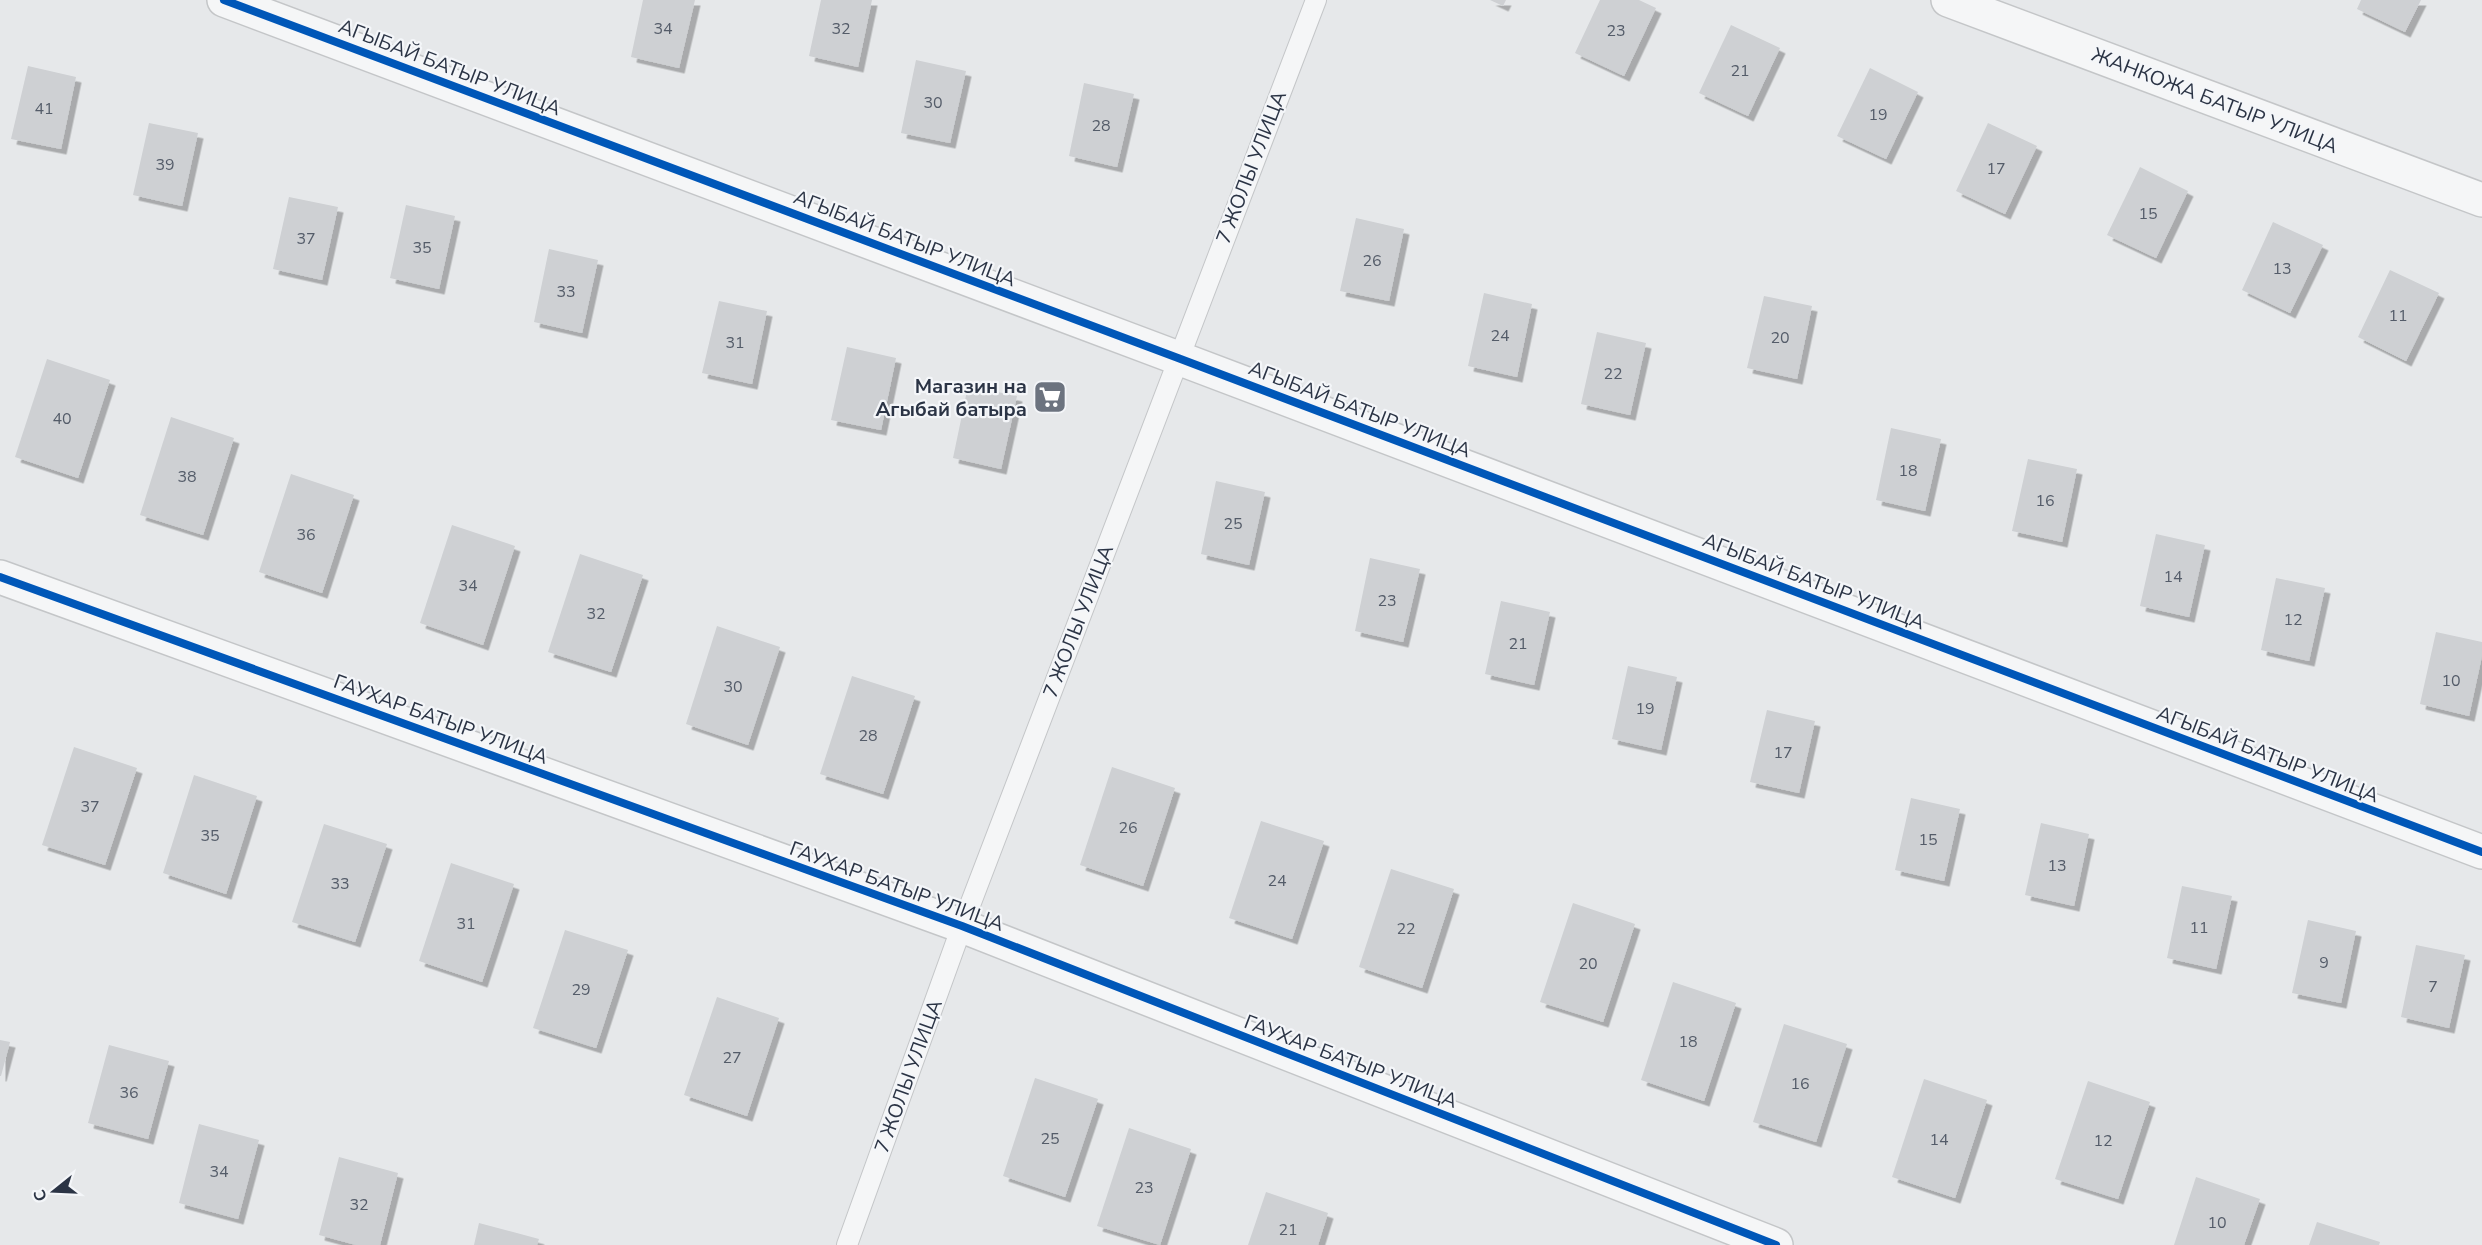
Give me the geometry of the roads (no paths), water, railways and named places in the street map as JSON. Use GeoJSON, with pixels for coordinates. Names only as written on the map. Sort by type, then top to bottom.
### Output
{"type":"FeatureCollection","features":[{"type":"Feature","properties":{"kind":"street","name":"АГЫБАЙ БАТЫР УЛИЦА"},"geometry":{"type":"LineString","coordinates":[[224,0],[1178,358],[2482,852]]}},
{"type":"Feature","properties":{"kind":"street","name":"ЖАНКОЖА БАТЫР УЛИЦА"},"geometry":{"type":"LineString","coordinates":[[1948,0],[2482,200]]}},
{"type":"Feature","properties":{"kind":"street","name":"ГАУХАР БАТЫР УЛИЦА"},"geometry":{"type":"LineString","coordinates":[[0,577],[962,926],[1776,1245]]}},
{"type":"Feature","properties":{"kind":"lane","name":"7 ЖОЛЫ УЛИЦА"},"geometry":{"type":"LineString","coordinates":[[847,1245],[962,926],[1316,0]]}},
{"type":"Feature","properties":{"kind":"place","name":"Магазин на Агыбай батыра"},"geometry":{"type":"Point","coordinates":[1050,397]}}]}
